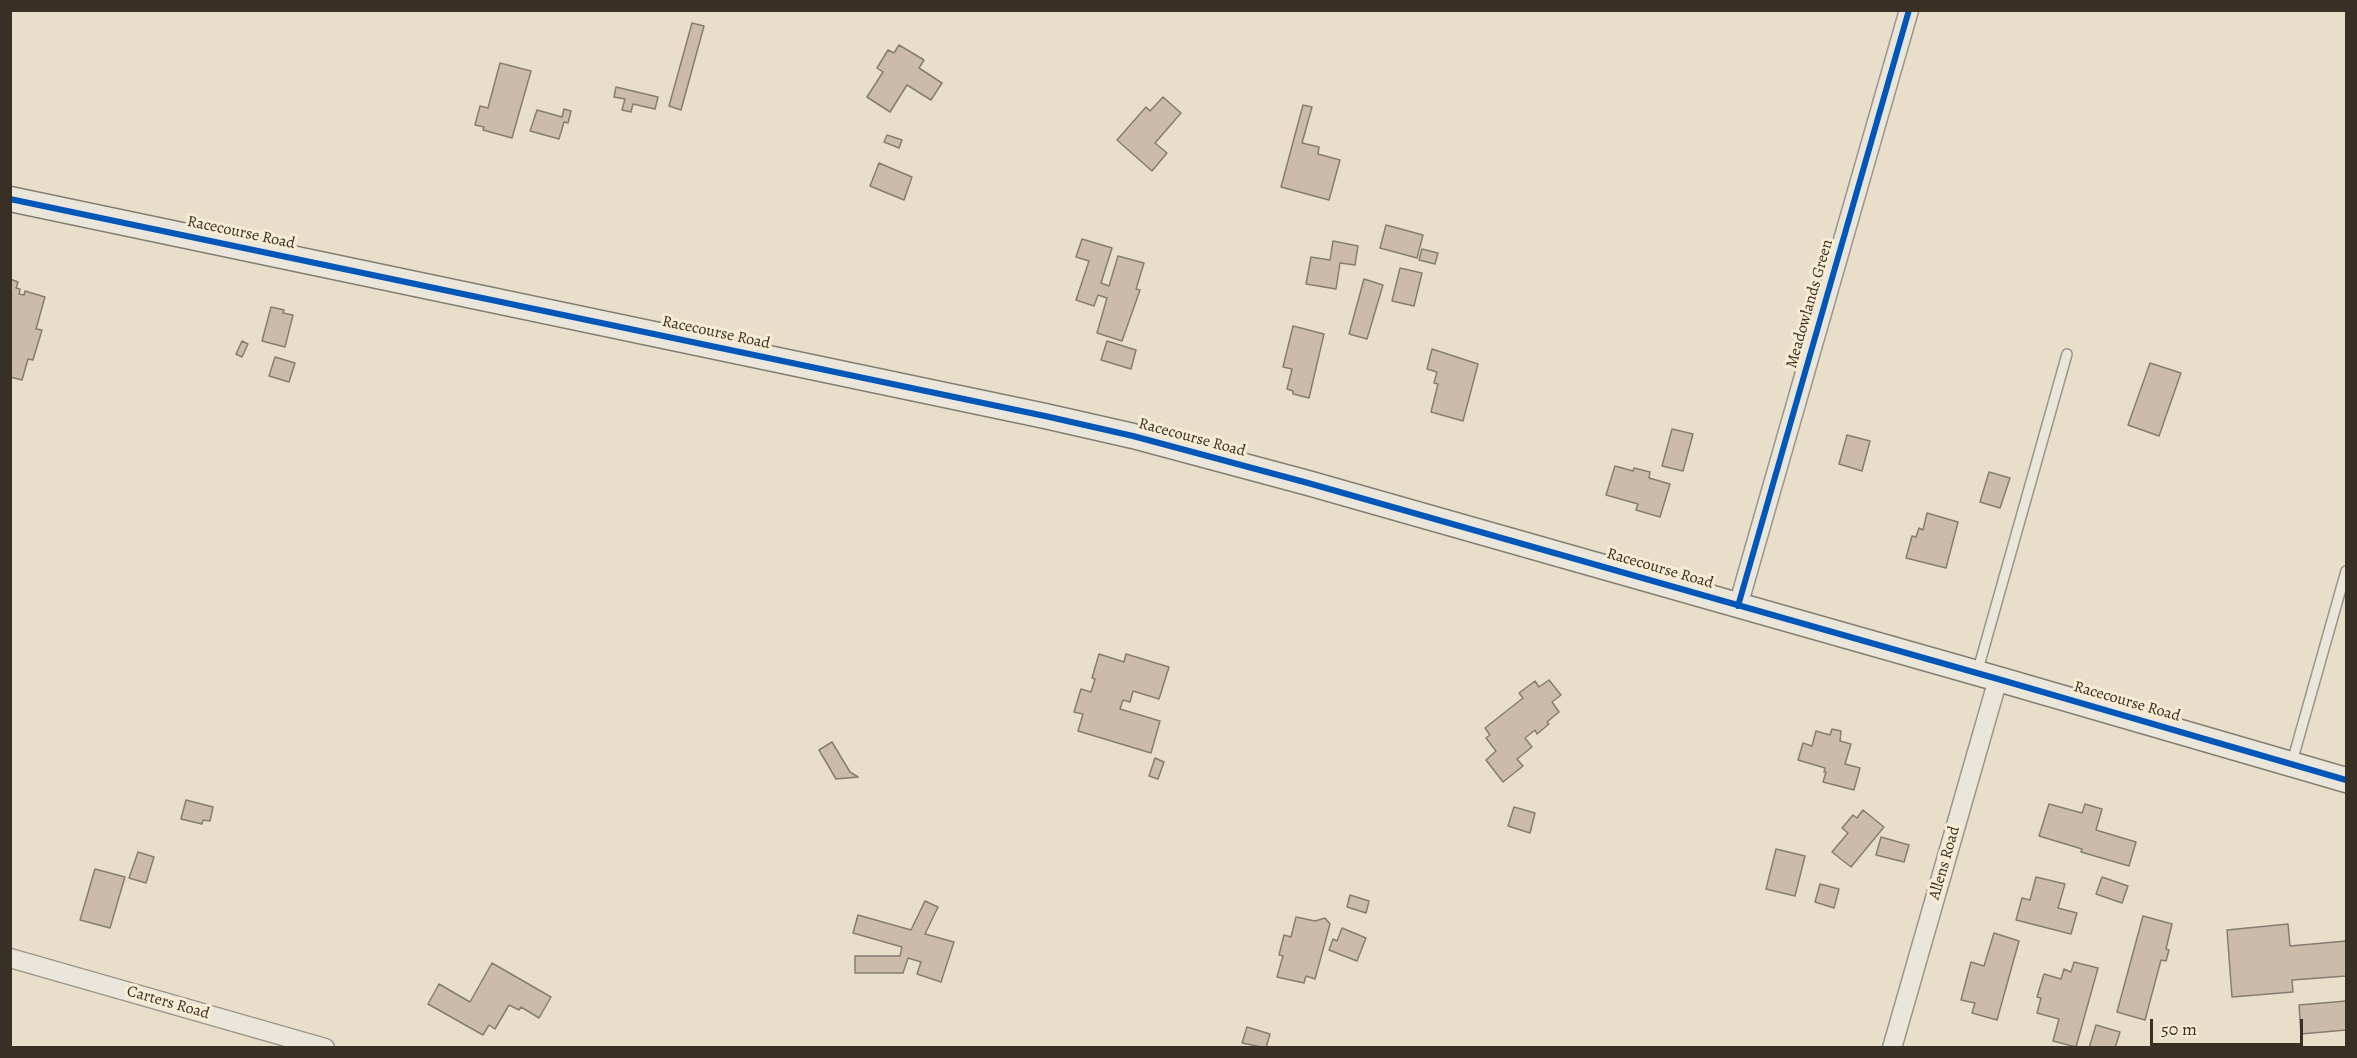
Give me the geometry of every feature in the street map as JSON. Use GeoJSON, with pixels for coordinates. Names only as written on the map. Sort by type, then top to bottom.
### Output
{"type":"FeatureCollection","features":[{"type":"Feature","properties":{"kind":"street","name":"Meadowlands Green"},"geometry":{"type":"LineString","coordinates":[[1738,606],[1909,10]]}},
{"type":"Feature","properties":{"kind":"street","name":"Racecourse Road"},"geometry":{"type":"LineString","coordinates":[[10,199],[1133,436],[1308,483],[2346,780]]}},
{"type":"Feature","properties":{"kind":"street","name":"Allens Road"},"geometry":{"type":"LineString","coordinates":[[1892,1047],[1988,676]]}},
{"type":"Feature","properties":{"kind":"street","name":"Carters Road"},"geometry":{"type":"LineString","coordinates":[[10,958],[325,1047]]}},
{"type":"Feature","properties":{"kind":"lane"},"geometry":{"type":"LineString","coordinates":[[1988,676],[2067,354]]}},
{"type":"Feature","properties":{"kind":"lane"},"geometry":{"type":"LineString","coordinates":[[2292,765],[2346,571]]}},
{"type":"Feature","properties":{"kind":"building"},"geometry":{"type":"Polygon","coordinates":[[[692,23],[704,26],[681,110],[669,106],[692,23]]]}},
{"type":"Feature","properties":{"kind":"building"},"geometry":{"type":"Polygon","coordinates":[[[899,45],[924,60],[919,68],[942,83],[931,100],[907,85],[890,112],[867,97],[883,72],[877,68],[888,50],[894,53],[899,45]]]}},
{"type":"Feature","properties":{"kind":"building"},"geometry":{"type":"Polygon","coordinates":[[[500,63],[531,71],[512,138],[483,130],[484,127],[475,125],[480,106],[488,108],[500,63]]]}},
{"type":"Feature","properties":{"kind":"building"},"geometry":{"type":"Polygon","coordinates":[[[616,87],[658,97],[655,109],[633,104],[631,112],[622,110],[625,99],[614,97],[616,87]]]}},
{"type":"Feature","properties":{"kind":"building"},"geometry":{"type":"Polygon","coordinates":[[[1163,97],[1181,113],[1155,143],[1167,153],[1152,171],[1117,140],[1146,107],[1150,111],[1163,97]]]}},
{"type":"Feature","properties":{"kind":"building"},"geometry":{"type":"Polygon","coordinates":[[[1303,105],[1312,107],[1302,143],[1319,147],[1318,154],[1340,160],[1329,200],[1281,187],[1303,105]]]}},
{"type":"Feature","properties":{"kind":"building"},"geometry":{"type":"Polygon","coordinates":[[[564,109],[571,111],[568,123],[564,122],[559,139],[530,131],[537,110],[562,117],[564,109]]]}},
{"type":"Feature","properties":{"kind":"building"},"geometry":{"type":"Polygon","coordinates":[[[887,135],[902,140],[899,148],[884,142],[887,135]]]}},
{"type":"Feature","properties":{"kind":"building"},"geometry":{"type":"Polygon","coordinates":[[[879,163],[912,177],[904,200],[870,186],[879,163]]]}},
{"type":"Feature","properties":{"kind":"building"},"geometry":{"type":"Polygon","coordinates":[[[1386,225],[1423,235],[1417,258],[1380,248],[1386,225]]]}},
{"type":"Feature","properties":{"kind":"building"},"geometry":{"type":"Polygon","coordinates":[[[1082,239],[1112,248],[1101,283],[1109,286],[1118,256],[1144,263],[1136,289],[1140,290],[1122,341],[1097,333],[1107,298],[1098,295],[1094,306],[1076,300],[1089,261],[1076,257],[1082,239]]]}},
{"type":"Feature","properties":{"kind":"building"},"geometry":{"type":"Polygon","coordinates":[[[1333,241],[1358,246],[1355,265],[1340,263],[1336,289],[1306,284],[1311,257],[1330,260],[1333,241]]]}},
{"type":"Feature","properties":{"kind":"building"},"geometry":{"type":"Polygon","coordinates":[[[1422,249],[1438,253],[1435,264],[1419,260],[1422,249]]]}},
{"type":"Feature","properties":{"kind":"building"},"geometry":{"type":"Polygon","coordinates":[[[1400,268],[1422,273],[1414,306],[1392,301],[1400,268]]]}},
{"type":"Feature","properties":{"kind":"building"},"geometry":{"type":"Polygon","coordinates":[[[10,279],[18,282],[16,288],[20,289],[19,294],[24,295],[25,291],[45,297],[36,329],[42,330],[33,360],[28,359],[22,380],[10,377],[10,279]]]}},
{"type":"Feature","properties":{"kind":"building"},"geometry":{"type":"Polygon","coordinates":[[[1364,279],[1383,285],[1367,339],[1349,334],[1364,279]]]}},
{"type":"Feature","properties":{"kind":"building"},"geometry":{"type":"Polygon","coordinates":[[[271,307],[293,315],[285,347],[262,341],[271,307]]]}},
{"type":"Feature","properties":{"kind":"building"},"geometry":{"type":"Polygon","coordinates":[[[1293,326],[1324,334],[1309,398],[1293,394],[1293,391],[1287,389],[1292,369],[1283,367],[1293,326]]]}},
{"type":"Feature","properties":{"kind":"building"},"geometry":{"type":"Polygon","coordinates":[[[242,341],[248,344],[242,357],[236,354],[242,341]]]}},
{"type":"Feature","properties":{"kind":"building"},"geometry":{"type":"Polygon","coordinates":[[[1107,341],[1136,350],[1131,369],[1101,360],[1107,341]]]}},
{"type":"Feature","properties":{"kind":"building"},"geometry":{"type":"Polygon","coordinates":[[[1432,349],[1478,364],[1463,421],[1431,412],[1438,384],[1434,383],[1437,372],[1427,369],[1432,349]]]}},
{"type":"Feature","properties":{"kind":"building"},"geometry":{"type":"Polygon","coordinates":[[[275,357],[295,363],[289,382],[269,376],[275,357]]]}},
{"type":"Feature","properties":{"kind":"building"},"geometry":{"type":"Polygon","coordinates":[[[2150,363],[2181,373],[2159,436],[2128,425],[2150,363]]]}},
{"type":"Feature","properties":{"kind":"building"},"geometry":{"type":"Polygon","coordinates":[[[1672,429],[1693,434],[1683,471],[1662,466],[1672,429]]]}},
{"type":"Feature","properties":{"kind":"building"},"geometry":{"type":"Polygon","coordinates":[[[1847,435],[1870,441],[1862,471],[1839,464],[1847,435]]]}},
{"type":"Feature","properties":{"kind":"building"},"geometry":{"type":"Polygon","coordinates":[[[1615,466],[1633,471],[1634,468],[1650,472],[1649,478],[1670,484],[1660,517],[1636,510],[1638,504],[1606,495],[1615,466]]]}},
{"type":"Feature","properties":{"kind":"building"},"geometry":{"type":"Polygon","coordinates":[[[1989,472],[2010,478],[2000,508],[1980,502],[1989,472]]]}},
{"type":"Feature","properties":{"kind":"building"},"geometry":{"type":"Polygon","coordinates":[[[1927,513],[1958,522],[1946,568],[1906,558],[1912,536],[1916,537],[1919,528],[1923,530],[1927,513]]]}},
{"type":"Feature","properties":{"kind":"building"},"geometry":{"type":"Polygon","coordinates":[[[1099,654],[1124,662],[1126,654],[1169,667],[1159,699],[1133,691],[1130,702],[1123,700],[1120,709],[1160,721],[1151,753],[1078,731],[1083,714],[1074,712],[1081,689],[1091,692],[1095,679],[1092,678],[1099,654]]]}},
{"type":"Feature","properties":{"kind":"building"},"geometry":{"type":"Polygon","coordinates":[[[1549,680],[1561,695],[1552,702],[1559,712],[1537,734],[1535,730],[1525,738],[1532,747],[1517,759],[1523,766],[1503,782],[1486,760],[1496,751],[1486,738],[1490,735],[1485,728],[1523,698],[1519,693],[1535,681],[1539,687],[1549,680]]]}},
{"type":"Feature","properties":{"kind":"building"},"geometry":{"type":"Polygon","coordinates":[[[1832,729],[1841,731],[1840,741],[1851,744],[1845,764],[1860,768],[1854,790],[1823,782],[1825,768],[1798,760],[1803,743],[1812,746],[1816,731],[1830,735],[1832,729]]]}},
{"type":"Feature","properties":{"kind":"building"},"geometry":{"type":"Polygon","coordinates":[[[832,742],[850,772],[858,777],[836,779],[819,750],[832,742]]]}},
{"type":"Feature","properties":{"kind":"building"},"geometry":{"type":"Polygon","coordinates":[[[1155,758],[1164,762],[1158,779],[1149,776],[1155,758]]]}},
{"type":"Feature","properties":{"kind":"building"},"geometry":{"type":"Polygon","coordinates":[[[186,800],[213,807],[210,821],[203,820],[202,824],[181,819],[186,800]]]}},
{"type":"Feature","properties":{"kind":"building"},"geometry":{"type":"Polygon","coordinates":[[[2049,804],[2082,813],[2085,804],[2102,809],[2096,830],[2136,842],[2129,866],[2081,852],[2082,849],[2039,836],[2049,804]]]}},
{"type":"Feature","properties":{"kind":"building"},"geometry":{"type":"Polygon","coordinates":[[[1514,807],[1535,813],[1530,833],[1508,826],[1514,807]]]}},
{"type":"Feature","properties":{"kind":"building"},"geometry":{"type":"Polygon","coordinates":[[[1863,810],[1884,827],[1851,867],[1832,852],[1848,833],[1842,828],[1853,815],[1857,818],[1863,810]]]}},
{"type":"Feature","properties":{"kind":"building"},"geometry":{"type":"Polygon","coordinates":[[[1881,837],[1909,845],[1904,862],[1876,855],[1881,837]]]}},
{"type":"Feature","properties":{"kind":"building"},"geometry":{"type":"Polygon","coordinates":[[[1776,849],[1805,856],[1795,896],[1766,889],[1776,849]]]}},
{"type":"Feature","properties":{"kind":"building"},"geometry":{"type":"Polygon","coordinates":[[[138,852],[154,857],[146,883],[129,878],[138,852]]]}},
{"type":"Feature","properties":{"kind":"building"},"geometry":{"type":"Polygon","coordinates":[[[95,869],[125,877],[110,928],[80,920],[95,869]]]}},
{"type":"Feature","properties":{"kind":"building"},"geometry":{"type":"Polygon","coordinates":[[[2036,877],[2065,884],[2058,908],[2077,913],[2071,934],[2016,920],[2022,898],[2030,900],[2036,877]]]}},
{"type":"Feature","properties":{"kind":"building"},"geometry":{"type":"Polygon","coordinates":[[[2102,877],[2128,886],[2122,903],[2096,894],[2102,877]]]}},
{"type":"Feature","properties":{"kind":"building"},"geometry":{"type":"Polygon","coordinates":[[[1820,884],[1839,889],[1834,908],[1815,902],[1820,884]]]}},
{"type":"Feature","properties":{"kind":"building"},"geometry":{"type":"Polygon","coordinates":[[[1350,895],[1369,901],[1366,913],[1347,907],[1350,895]]]}},
{"type":"Feature","properties":{"kind":"building"},"geometry":{"type":"Polygon","coordinates":[[[925,901],[938,907],[925,934],[954,942],[941,982],[917,974],[921,962],[908,958],[903,973],[855,973],[855,956],[900,956],[902,947],[853,933],[858,915],[911,930],[925,901]]]}},
{"type":"Feature","properties":{"kind":"building"},"geometry":{"type":"Polygon","coordinates":[[[2143,916],[2172,924],[2166,949],[2169,950],[2166,961],[2161,960],[2145,1020],[2117,1012],[2143,916]]]}},
{"type":"Feature","properties":{"kind":"building"},"geometry":{"type":"Polygon","coordinates":[[[1296,917],[1315,921],[1325,918],[1330,924],[1315,979],[1306,976],[1304,983],[1277,977],[1283,956],[1279,955],[1284,935],[1291,937],[1296,917]]]}},
{"type":"Feature","properties":{"kind":"building"},"geometry":{"type":"Polygon","coordinates":[[[2288,924],[2290,946],[2346,941],[2346,976],[2292,980],[2293,992],[2232,997],[2227,930],[2288,924]]]}},
{"type":"Feature","properties":{"kind":"building"},"geometry":{"type":"Polygon","coordinates":[[[1342,928],[1366,938],[1357,961],[1329,950],[1333,939],[1337,941],[1342,928]]]}},
{"type":"Feature","properties":{"kind":"building"},"geometry":{"type":"Polygon","coordinates":[[[1994,933],[2019,941],[1997,1020],[1972,1013],[1975,1003],[1961,1000],[1971,962],[1984,966],[1994,933]]]}},
{"type":"Feature","properties":{"kind":"building"},"geometry":{"type":"Polygon","coordinates":[[[2074,962],[2098,968],[2076,1047],[2053,1041],[2059,1019],[2037,1013],[2041,998],[2037,997],[2044,974],[2061,979],[2064,969],[2071,972],[2074,962]]]}},
{"type":"Feature","properties":{"kind":"building"},"geometry":{"type":"Polygon","coordinates":[[[492,963],[551,997],[539,1018],[521,1007],[519,1010],[509,1005],[495,1029],[489,1025],[483,1035],[428,1004],[439,984],[470,1002],[492,963]]]}},
{"type":"Feature","properties":{"kind":"building"},"geometry":{"type":"Polygon","coordinates":[[[2346,1001],[2346,1030],[2301,1034],[2299,1005],[2346,1001]]]}},
{"type":"Feature","properties":{"kind":"building"},"geometry":{"type":"Polygon","coordinates":[[[2096,1025],[2120,1032],[2115,1048],[2089,1048],[2096,1025]]]}},
{"type":"Feature","properties":{"kind":"building"},"geometry":{"type":"Polygon","coordinates":[[[1247,1027],[1270,1034],[1266,1048],[1242,1043],[1247,1027]]]}},
{"type":"Feature","properties":{"kind":"cycle path"},"geometry":{"type":"LineString","coordinates":[[1738,606],[1909,10]]}},
{"type":"Feature","properties":{"kind":"cycle path"},"geometry":{"type":"LineString","coordinates":[[10,199],[1133,436],[1308,483],[2346,780]]}}]}
